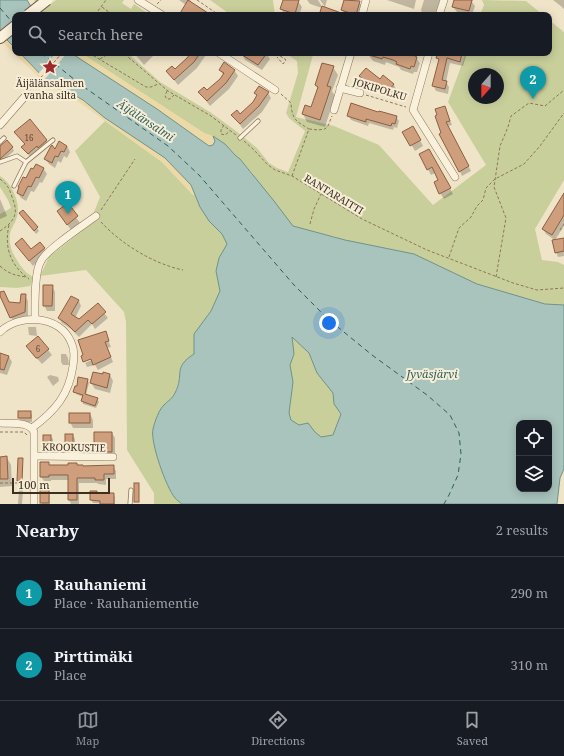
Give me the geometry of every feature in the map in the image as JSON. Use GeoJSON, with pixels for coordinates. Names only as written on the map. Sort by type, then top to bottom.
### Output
{"type":"FeatureCollection","features":[{"type":"Feature","properties":{"kind":"main road"},"geometry":{"type":"LineString","coordinates":[[32,12],[47,0]]}},
{"type":"Feature","properties":{"kind":"main road"},"geometry":{"type":"LineString","coordinates":[[0,38],[12,28]]}},
{"type":"Feature","properties":{"kind":"street"},"geometry":{"type":"LineString","coordinates":[[138,0],[157,12]]}},
{"type":"Feature","properties":{"kind":"street"},"geometry":{"type":"LineString","coordinates":[[363,12],[366,0]]}},
{"type":"Feature","properties":{"kind":"street"},"geometry":{"type":"LineString","coordinates":[[440,12],[444,0]]}},
{"type":"Feature","properties":{"kind":"street"},"geometry":{"type":"LineString","coordinates":[[224,56],[275,90]]}},
{"type":"Feature","properties":{"kind":"street"},"geometry":{"type":"LineString","coordinates":[[334,110],[350,56]]}},
{"type":"Feature","properties":{"kind":"street"},"geometry":{"type":"LineString","coordinates":[[428,56],[413,110],[455,176]]}},
{"type":"Feature","properties":{"kind":"street","name":"JOKIPOLKU"},"geometry":{"type":"LineString","coordinates":[[340,88],[360,94]]}},
{"type":"Feature","properties":{"kind":"street"},"geometry":{"type":"LineString","coordinates":[[0,125],[27,94]]}},
{"type":"Feature","properties":{"kind":"street"},"geometry":{"type":"LineString","coordinates":[[35,319],[37,274],[41,261],[50,251],[96,216]]}},
{"type":"Feature","properties":{"kind":"street"},"geometry":{"type":"LineString","coordinates":[[0,332],[10,324],[35,319],[56,326],[71,340],[74,349],[74,361],[68,390],[52,412],[32,428]]}},
{"type":"Feature","properties":{"kind":"street"},"geometry":{"type":"LineString","coordinates":[[0,423],[27,425],[32,428],[35,438],[34,504]]}},
{"type":"Feature","properties":{"kind":"street","name":"KROOKUSTIE"},"geometry":{"type":"LineString","coordinates":[[35,456],[114,457]]}},
{"type":"Feature","properties":{"kind":"lane"},"geometry":{"type":"LineString","coordinates":[[240,138],[258,122]]}},
{"type":"Feature","properties":{"kind":"lane"},"geometry":{"type":"LineString","coordinates":[[0,142],[4,138]]}},
{"type":"Feature","properties":{"kind":"lane"},"geometry":{"type":"LineString","coordinates":[[14,186],[26,162],[53,140]]}},
{"type":"Feature","properties":{"kind":"lane"},"geometry":{"type":"LineString","coordinates":[[0,162],[17,156],[26,162]]}},
{"type":"Feature","properties":{"kind":"lane"},"geometry":{"type":"LineString","coordinates":[[130,504],[131,490]]}},
{"type":"Feature","properties":{"kind":"path"},"geometry":{"type":"LineString","coordinates":[[97,12],[106,0]]}},
{"type":"Feature","properties":{"kind":"path"},"geometry":{"type":"LineString","coordinates":[[197,0],[215,12]]}},
{"type":"Feature","properties":{"kind":"path"},"geometry":{"type":"LineString","coordinates":[[102,6],[109,12]]}},
{"type":"Feature","properties":{"kind":"path"},"geometry":{"type":"LineString","coordinates":[[27,94],[59,56]]}},
{"type":"Feature","properties":{"kind":"path"},"geometry":{"type":"LineString","coordinates":[[94,56],[146,87],[151,87],[158,84]]}},
{"type":"Feature","properties":{"kind":"path"},"geometry":{"type":"LineString","coordinates":[[100,59],[105,56]]}},
{"type":"Feature","properties":{"kind":"path","name":"RANTARAITTI"},"geometry":{"type":"LineString","coordinates":[[128,56],[158,84],[231,130],[275,170],[292,176],[362,219],[427,250],[513,284],[537,290],[564,288]]}},
{"type":"Feature","properties":{"kind":"path"},"geometry":{"type":"LineString","coordinates":[[277,57],[283,64],[286,60],[280,56]]}},
{"type":"Feature","properties":{"kind":"path"},"geometry":{"type":"LineString","coordinates":[[275,90],[291,103],[291,112],[295,121],[309,129],[325,129],[328,126],[334,110]]}},
{"type":"Feature","properties":{"kind":"path"},"geometry":{"type":"LineString","coordinates":[[496,277],[506,218],[494,187],[500,146],[508,127],[510,116],[529,103],[545,106],[564,90]]}},
{"type":"Feature","properties":{"kind":"path"},"geometry":{"type":"LineString","coordinates":[[168,91],[165,96],[167,99],[170,100],[175,95]]}},
{"type":"Feature","properties":{"kind":"path","name":"JOKIPOLKU"},"geometry":{"type":"LineString","coordinates":[[360,94],[413,110]]}},
{"type":"Feature","properties":{"kind":"path"},"geometry":{"type":"LineString","coordinates":[[449,258],[459,228],[471,217],[477,206],[483,200],[486,188],[495,179],[524,164],[540,146],[559,117],[564,113]]}},
{"type":"Feature","properties":{"kind":"path"},"geometry":{"type":"LineString","coordinates":[[224,125],[221,130],[222,134],[228,134],[231,130]]}},
{"type":"Feature","properties":{"kind":"path"},"geometry":{"type":"LineString","coordinates":[[292,176],[309,129]]}},
{"type":"Feature","properties":{"kind":"path"},"geometry":{"type":"LineString","coordinates":[[135,159],[96,216],[105,226],[136,251],[172,268],[183,270]]}},
{"type":"Feature","properties":{"kind":"path"},"geometry":{"type":"LineString","coordinates":[[0,179],[8,186],[16,206],[16,213],[9,225],[6,241],[9,252],[15,263],[37,286]]}},
{"type":"Feature","properties":{"kind":"path"},"geometry":{"type":"LineString","coordinates":[[310,224],[314,209],[321,194]]}},
{"type":"Feature","properties":{"kind":"path"},"geometry":{"type":"LineString","coordinates":[[560,230],[564,224]]}},
{"type":"Feature","properties":{"kind":"path"},"geometry":{"type":"LineString","coordinates":[[0,231],[9,225]]}},
{"type":"Feature","properties":{"kind":"path"},"geometry":{"type":"LineString","coordinates":[[0,266],[4,271],[12,275],[27,277]]}},
{"type":"Feature","properties":{"kind":"path"},"geometry":{"type":"LineString","coordinates":[[0,432],[22,432],[25,433],[27,438]]}},
{"type":"Feature","properties":{"kind":"path"},"geometry":{"type":"LineString","coordinates":[[0,483],[27,483]]}},
{"type":"Feature","properties":{"kind":"green space"},"geometry":{"type":"Polygon","coordinates":[[[34,0],[42,0],[45,8],[56,0],[124,0],[122,3],[131,9],[134,4],[146,12],[41,12],[34,0]]]}},
{"type":"Feature","properties":{"kind":"green space"},"geometry":{"type":"Polygon","coordinates":[[[210,0],[273,0],[275,12],[227,12],[210,0]]]}},
{"type":"Feature","properties":{"kind":"green space"},"geometry":{"type":"Polygon","coordinates":[[[482,0],[526,1],[539,12],[481,12],[484,5],[482,0]]]}},
{"type":"Feature","properties":{"kind":"green space"},"geometry":{"type":"Polygon","coordinates":[[[552,22],[564,32],[564,180],[535,229],[542,260],[558,262],[564,265],[564,327],[336,237],[323,234],[328,258],[245,183],[253,174],[225,145],[86,56],[131,56],[160,82],[210,112],[236,131],[257,148],[269,163],[288,172],[305,131],[289,118],[286,113],[298,73],[297,61],[290,56],[313,56],[296,117],[334,126],[379,145],[433,205],[486,165],[448,102],[465,56],[552,56],[552,22]]]}},
{"type":"Feature","properties":{"kind":"green space"},"geometry":{"type":"Polygon","coordinates":[[[105,121],[162,162],[193,195],[194,194],[197,200],[312,334],[354,452],[221,504],[154,504],[154,493],[127,450],[126,322],[124,312],[86,270],[40,276],[49,257],[93,222],[98,220],[100,215],[94,212],[100,197],[75,151],[105,121]]]}},
{"type":"Feature","properties":{"kind":"green space"},"geometry":{"type":"Polygon","coordinates":[[[0,176],[12,188],[17,200],[18,212],[11,232],[10,243],[12,251],[19,263],[34,279],[30,286],[17,288],[0,287],[0,214],[11,208],[0,187],[0,176]]]}},
{"type":"Feature","properties":{"kind":"sand"},"geometry":{"type":"Polygon","coordinates":[[[0,33],[12,45],[12,51],[0,40],[0,33]]]}},
{"type":"Feature","properties":{"kind":"sand"},"geometry":{"type":"Polygon","coordinates":[[[17,56],[23,56],[45,79],[83,100],[165,158],[191,185],[194,194],[193,195],[162,162],[76,100],[42,80],[17,56]]]}},
{"type":"Feature","properties":{"kind":"sand"},"geometry":{"type":"Polygon","coordinates":[[[76,56],[86,56],[204,133],[213,136],[215,141],[213,146],[209,146],[157,109],[76,56]]]}},
{"type":"Feature","properties":{"kind":"water"},"geometry":{"type":"Polygon","coordinates":[[[0,0],[27,0],[34,12],[12,12],[12,45],[0,33],[0,0]]]}},
{"type":"Feature","properties":{"kind":"water","name":"Jyväsjärvi"},"geometry":{"type":"Polygon","coordinates":[[[23,56],[76,56],[157,109],[209,146],[213,145],[215,141],[213,136],[225,144],[240,159],[293,226],[345,240],[414,254],[477,284],[545,304],[564,305],[564,469],[560,478],[557,504],[182,504],[179,502],[167,484],[156,454],[153,429],[161,409],[175,393],[183,363],[194,354],[194,334],[211,311],[220,291],[216,271],[219,258],[227,244],[222,234],[209,221],[200,207],[191,185],[165,158],[105,118],[83,100],[45,79],[23,56]],[[292,337],[294,354],[290,365],[293,382],[289,413],[291,420],[299,425],[308,423],[321,437],[333,435],[341,414],[334,404],[333,393],[317,373],[309,353],[292,337]]]}},
{"type":"Feature","properties":{"kind":"pier"},"geometry":{"type":"Polygon","coordinates":[[[53,56],[64,56],[44,80],[38,74],[53,56]]]}},
{"type":"Feature","properties":{"kind":"building"},"geometry":{"type":"Polygon","coordinates":[[[188,0],[206,12],[181,12],[188,0]]]}},
{"type":"Feature","properties":{"kind":"building"},"geometry":{"type":"Polygon","coordinates":[[[283,0],[299,0],[296,12],[289,12],[280,9],[283,0]]]}},
{"type":"Feature","properties":{"kind":"building"},"geometry":{"type":"Polygon","coordinates":[[[344,0],[360,1],[357,12],[347,12],[341,10],[344,0]]]}},
{"type":"Feature","properties":{"kind":"building"},"geometry":{"type":"Polygon","coordinates":[[[454,0],[472,0],[469,11],[452,7],[454,0]]]}},
{"type":"Feature","properties":{"kind":"building"},"geometry":{"type":"Polygon","coordinates":[[[322,6],[338,12],[320,12],[322,6]]]}},
{"type":"Feature","properties":{"kind":"building"},"geometry":{"type":"Polygon","coordinates":[[[189,56],[198,56],[194,62],[174,80],[166,71],[172,66],[175,69],[189,56]]]}},
{"type":"Feature","properties":{"kind":"building"},"geometry":{"type":"Polygon","coordinates":[[[244,56],[265,56],[258,65],[244,56]]]}},
{"type":"Feature","properties":{"kind":"building"},"geometry":{"type":"Polygon","coordinates":[[[372,56],[417,57],[414,67],[411,66],[410,69],[396,64],[397,62],[393,60],[383,57],[382,59],[372,56]]]}},
{"type":"Feature","properties":{"kind":"building"},"geometry":{"type":"Polygon","coordinates":[[[437,56],[461,56],[460,62],[447,58],[442,80],[447,81],[445,89],[432,86],[439,59],[436,58],[437,56]]]}},
{"type":"Feature","properties":{"kind":"building"},"geometry":{"type":"Polygon","coordinates":[[[224,62],[235,70],[226,83],[207,101],[198,92],[204,87],[207,90],[220,79],[224,73],[219,70],[224,62]]]}},
{"type":"Feature","properties":{"kind":"building"},"geometry":{"type":"Polygon","coordinates":[[[322,63],[334,66],[327,86],[331,87],[320,120],[302,114],[305,105],[311,107],[318,87],[315,85],[322,63]]]}},
{"type":"Feature","properties":{"kind":"building"},"geometry":{"type":"Polygon","coordinates":[[[366,68],[380,79],[383,75],[394,84],[387,93],[376,84],[373,87],[359,76],[366,68]]]}},
{"type":"Feature","properties":{"kind":"building"},"geometry":{"type":"Polygon","coordinates":[[[259,86],[269,92],[259,106],[240,124],[231,115],[237,110],[240,114],[253,102],[257,95],[254,93],[259,86]]]}},
{"type":"Feature","properties":{"kind":"building"},"geometry":{"type":"Polygon","coordinates":[[[351,103],[378,112],[397,116],[395,124],[392,123],[391,126],[366,119],[366,122],[347,116],[351,103]]]}},
{"type":"Feature","properties":{"kind":"building"},"geometry":{"type":"Polygon","coordinates":[[[445,106],[450,121],[446,122],[469,166],[459,172],[439,134],[441,133],[435,116],[437,115],[435,109],[445,106]]]}},
{"type":"Feature","properties":{"kind":"building"},"geometry":{"type":"Polygon","coordinates":[[[30,119],[47,140],[28,154],[21,147],[25,144],[14,132],[30,119]]]}},
{"type":"Feature","properties":{"kind":"building"},"geometry":{"type":"Polygon","coordinates":[[[413,126],[421,140],[410,146],[402,132],[413,126]]]}},
{"type":"Feature","properties":{"kind":"building"},"geometry":{"type":"Polygon","coordinates":[[[7,140],[13,147],[0,159],[0,146],[7,140]]]}},
{"type":"Feature","properties":{"kind":"building"},"geometry":{"type":"Polygon","coordinates":[[[59,141],[67,146],[64,152],[61,151],[58,157],[55,156],[52,163],[44,159],[51,146],[52,145],[55,149],[59,141]]]}},
{"type":"Feature","properties":{"kind":"building"},"geometry":{"type":"Polygon","coordinates":[[[429,149],[451,188],[439,194],[434,182],[438,180],[432,167],[427,170],[419,154],[429,149]]]}},
{"type":"Feature","properties":{"kind":"building"},"geometry":{"type":"Polygon","coordinates":[[[36,164],[44,168],[39,178],[36,177],[31,187],[28,186],[23,196],[17,193],[23,177],[26,178],[31,168],[33,169],[36,164]]]}},
{"type":"Feature","properties":{"kind":"building"},"geometry":{"type":"Polygon","coordinates":[[[564,193],[564,215],[552,235],[542,229],[564,193]]]}},
{"type":"Feature","properties":{"kind":"building"},"geometry":{"type":"Polygon","coordinates":[[[68,203],[78,216],[67,225],[57,211],[68,203]]]}},
{"type":"Feature","properties":{"kind":"building"},"geometry":{"type":"Polygon","coordinates":[[[23,210],[38,227],[34,231],[19,213],[23,210]]]}},
{"type":"Feature","properties":{"kind":"building"},"geometry":{"type":"Polygon","coordinates":[[[22,238],[31,249],[40,242],[45,248],[29,261],[15,244],[22,238]]]}},
{"type":"Feature","properties":{"kind":"building"},"geometry":{"type":"Polygon","coordinates":[[[564,238],[564,251],[555,253],[552,240],[564,238]]]}},
{"type":"Feature","properties":{"kind":"building"},"geometry":{"type":"Polygon","coordinates":[[[43,285],[53,285],[52,306],[43,306],[43,285]]]}},
{"type":"Feature","properties":{"kind":"building"},"geometry":{"type":"Polygon","coordinates":[[[4,291],[9,302],[20,303],[21,294],[26,294],[25,312],[10,318],[0,296],[0,292],[4,291]]]}},
{"type":"Feature","properties":{"kind":"building"},"geometry":{"type":"Polygon","coordinates":[[[71,296],[79,300],[71,314],[79,319],[98,303],[106,312],[92,324],[88,320],[75,332],[58,318],[71,296]]]}},
{"type":"Feature","properties":{"kind":"building"},"geometry":{"type":"Polygon","coordinates":[[[106,331],[109,341],[105,342],[111,357],[93,365],[91,359],[83,362],[81,356],[83,355],[78,340],[106,331]]]}},
{"type":"Feature","properties":{"kind":"building"},"geometry":{"type":"Polygon","coordinates":[[[38,336],[49,349],[36,358],[26,346],[38,336]]]}},
{"type":"Feature","properties":{"kind":"building"},"geometry":{"type":"Polygon","coordinates":[[[0,353],[9,356],[4,370],[0,369],[0,353]]]}},
{"type":"Feature","properties":{"kind":"building"},"geometry":{"type":"Polygon","coordinates":[[[93,372],[110,374],[107,388],[90,383],[93,372]]]}},
{"type":"Feature","properties":{"kind":"building"},"geometry":{"type":"Polygon","coordinates":[[[78,377],[88,379],[85,394],[98,398],[95,406],[81,401],[83,395],[73,392],[75,386],[77,386],[78,377]]]}},
{"type":"Feature","properties":{"kind":"building"},"geometry":{"type":"Polygon","coordinates":[[[18,411],[31,411],[31,418],[18,418],[18,411]]]}},
{"type":"Feature","properties":{"kind":"building"},"geometry":{"type":"Polygon","coordinates":[[[69,413],[90,413],[90,423],[69,423],[69,413]]]}},
{"type":"Feature","properties":{"kind":"building"},"geometry":{"type":"Polygon","coordinates":[[[94,432],[112,432],[112,452],[83,451],[83,444],[94,444],[94,432]]]}},
{"type":"Feature","properties":{"kind":"building"},"geometry":{"type":"Polygon","coordinates":[[[65,434],[73,434],[73,445],[65,445],[65,434]]]}},
{"type":"Feature","properties":{"kind":"building"},"geometry":{"type":"Polygon","coordinates":[[[43,435],[51,435],[51,445],[43,445],[43,435]]]}},
{"type":"Feature","properties":{"kind":"building"},"geometry":{"type":"Polygon","coordinates":[[[7,456],[8,479],[0,479],[0,457],[7,456]]]}},
{"type":"Feature","properties":{"kind":"building"},"geometry":{"type":"Polygon","coordinates":[[[18,458],[23,458],[22,482],[17,481],[18,458]]]}},
{"type":"Feature","properties":{"kind":"building"},"geometry":{"type":"Polygon","coordinates":[[[40,462],[49,462],[49,465],[68,465],[68,463],[77,463],[77,465],[83,466],[114,465],[114,474],[104,474],[104,480],[95,480],[95,478],[77,478],[77,500],[68,500],[68,475],[49,475],[49,477],[40,477],[40,462]]]}},
{"type":"Feature","properties":{"kind":"building"},"geometry":{"type":"Polygon","coordinates":[[[134,483],[139,483],[139,502],[134,502],[134,483]]]}},
{"type":"Feature","properties":{"kind":"building"},"geometry":{"type":"Polygon","coordinates":[[[40,488],[49,488],[49,503],[40,503],[40,488]]]}},
{"type":"Feature","properties":{"kind":"building"},"geometry":{"type":"Polygon","coordinates":[[[90,491],[97,491],[97,493],[114,493],[114,504],[100,504],[100,501],[90,500],[90,491]]]}},
{"type":"Feature","properties":{"kind":"ferry route"},"geometry":{"type":"LineString","coordinates":[[0,8],[12,22]]}},
{"type":"Feature","properties":{"kind":"ferry route"},"geometry":{"type":"LineString","coordinates":[[45,56],[84,87],[168,146],[199,175],[294,285],[328,319],[372,355],[427,395],[450,415],[459,433],[461,454],[458,475],[444,504]]}},
{"type":"Feature","properties":{"kind":"place","name":"Äijälänsalmen vanha silta"},"geometry":{"type":"Point","coordinates":[50,67]}},
{"type":"Feature","properties":{"kind":"place","name":"Pirttimäki"},"geometry":{"type":"Point","coordinates":[533,99]}},
{"type":"Feature","properties":{"kind":"place","name":"Rauhaniemi"},"geometry":{"type":"Point","coordinates":[68,214]}},
{"type":"Feature","properties":{"kind":"water label","name":"Äijälänsalmi"},"geometry":{"type":"Point","coordinates":[146,120]}}]}
